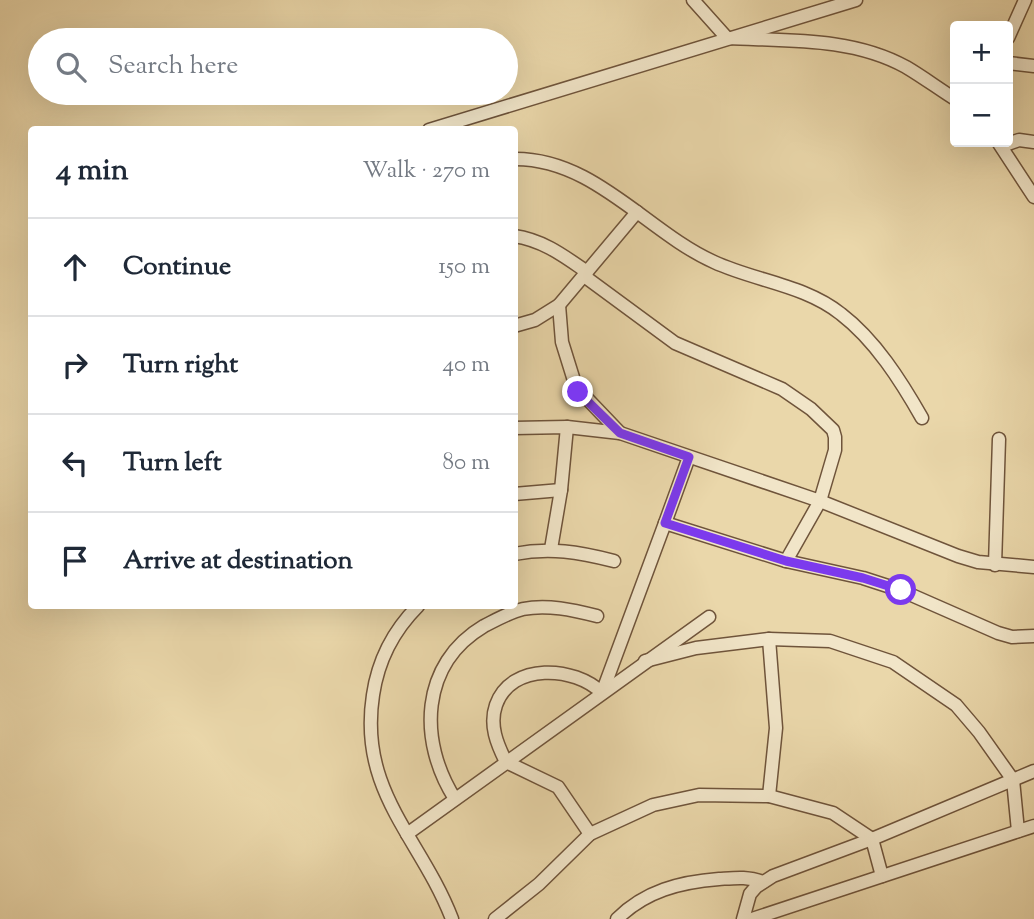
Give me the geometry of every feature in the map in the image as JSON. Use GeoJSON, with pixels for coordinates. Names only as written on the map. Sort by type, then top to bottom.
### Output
{"type":"FeatureCollection","features":[{"type":"Feature","properties":{"kind":"street"},"geometry":{"type":"LineString","coordinates":[[693,0],[727,38],[819,42],[854,47],[905,66],[950,96]]}},
{"type":"Feature","properties":{"kind":"street"},"geometry":{"type":"LineString","coordinates":[[518,103],[856,0]]}},
{"type":"Feature","properties":{"kind":"street"},"geometry":{"type":"LineString","coordinates":[[1013,26],[1024,0]]}},
{"type":"Feature","properties":{"kind":"street"},"geometry":{"type":"LineString","coordinates":[[1013,64],[1034,66]]}},
{"type":"Feature","properties":{"kind":"street"},"geometry":{"type":"LineString","coordinates":[[442,126],[510,105]]}},
{"type":"Feature","properties":{"kind":"street"},"geometry":{"type":"LineString","coordinates":[[1013,141],[1034,142]]}},
{"type":"Feature","properties":{"kind":"street"},"geometry":{"type":"LineString","coordinates":[[1002,147],[1034,197]]}},
{"type":"Feature","properties":{"kind":"street"},"geometry":{"type":"LineString","coordinates":[[518,159],[531,159],[589,180],[637,212],[672,240],[700,256],[801,292],[838,311],[863,335],[899,379],[922,418]]}},
{"type":"Feature","properties":{"kind":"street"},"geometry":{"type":"LineString","coordinates":[[518,325],[535,320],[559,304],[637,212]]}},
{"type":"Feature","properties":{"kind":"street"},"geometry":{"type":"LineString","coordinates":[[518,237],[553,249],[675,343],[782,388],[811,409],[832,430],[835,437],[834,455],[820,501],[786,561]]}},
{"type":"Feature","properties":{"kind":"street"},"geometry":{"type":"LineString","coordinates":[[559,304],[562,342],[578,392],[620,433]]}},
{"type":"Feature","properties":{"kind":"street"},"geometry":{"type":"LineString","coordinates":[[551,549],[561,491],[567,427]]}},
{"type":"Feature","properties":{"kind":"street"},"geometry":{"type":"LineString","coordinates":[[518,428],[567,427],[620,433],[820,501],[958,556],[995,565],[1034,567]]}},
{"type":"Feature","properties":{"kind":"street"},"geometry":{"type":"LineString","coordinates":[[995,565],[999,439]]}},
{"type":"Feature","properties":{"kind":"street"},"geometry":{"type":"LineString","coordinates":[[602,693],[689,457]]}},
{"type":"Feature","properties":{"kind":"street"},"geometry":{"type":"LineString","coordinates":[[518,494],[561,491]]}},
{"type":"Feature","properties":{"kind":"street"},"geometry":{"type":"LineString","coordinates":[[665,523],[786,561],[863,578],[901,590],[998,633],[1012,637],[1034,636]]}},
{"type":"Feature","properties":{"kind":"street"},"geometry":{"type":"LineString","coordinates":[[518,553],[551,549],[571,550],[614,561]]}},
{"type":"Feature","properties":{"kind":"street"},"geometry":{"type":"LineString","coordinates":[[455,799],[445,783],[436,758],[430,708],[438,677],[456,649],[475,632],[522,609],[547,607],[597,616]]}},
{"type":"Feature","properties":{"kind":"street"},"geometry":{"type":"LineString","coordinates":[[415,609],[403,621],[382,661],[375,681],[371,709],[373,760],[394,813],[452,919]]}},
{"type":"Feature","properties":{"kind":"street"},"geometry":{"type":"LineString","coordinates":[[407,834],[709,617]]}},
{"type":"Feature","properties":{"kind":"street"},"geometry":{"type":"LineString","coordinates":[[645,661],[696,648],[769,639],[830,641],[893,662],[928,683],[956,705],[1013,780],[1018,831]]}},
{"type":"Feature","properties":{"kind":"street"},"geometry":{"type":"LineString","coordinates":[[769,639],[776,728],[769,796]]}},
{"type":"Feature","properties":{"kind":"street"},"geometry":{"type":"LineString","coordinates":[[590,834],[558,787],[506,762],[498,746],[494,718],[496,703],[520,677],[564,674],[594,685],[602,693]]}},
{"type":"Feature","properties":{"kind":"street"},"geometry":{"type":"LineString","coordinates":[[743,919],[750,894],[763,882],[1034,771]]}},
{"type":"Feature","properties":{"kind":"street"},"geometry":{"type":"LineString","coordinates":[[495,919],[539,884],[590,834],[653,805],[699,795],[769,796],[833,813],[872,839],[882,876]]}},
{"type":"Feature","properties":{"kind":"street"},"geometry":{"type":"LineString","coordinates":[[752,919],[1034,825]]}},
{"type":"Feature","properties":{"kind":"street"},"geometry":{"type":"LineString","coordinates":[[617,919],[654,892],[685,882],[745,877],[763,882]]}},
{"type":"Feature","properties":{"kind":"route"},"geometry":{"type":"LineString","coordinates":[[578,392],[620,433],[689,457],[665,523],[786,561],[863,578],[901,590]]}}]}
